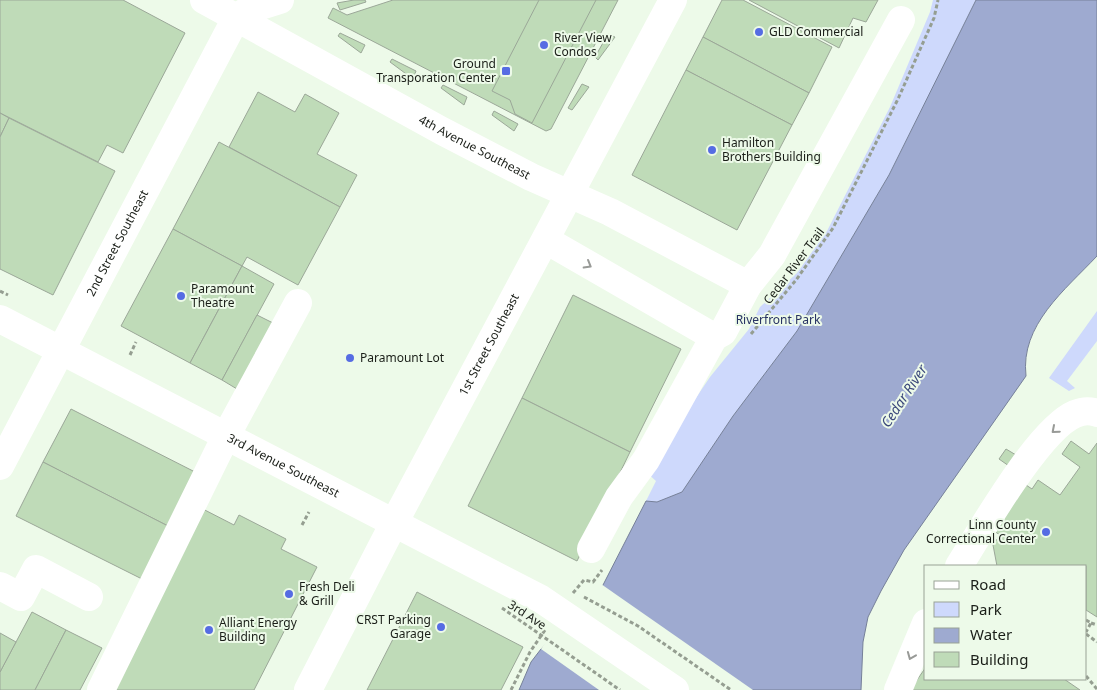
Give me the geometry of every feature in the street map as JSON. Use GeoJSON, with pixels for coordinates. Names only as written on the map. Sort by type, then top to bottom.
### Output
{"type":"FeatureCollection","features":[{"type":"Feature","properties":{"kind":"street","name":"4th Avenue Southeast"},"geometry":{"type":"LineString","coordinates":[[204,0],[442,131],[531,177],[610,212],[748,285]]}},
{"type":"Feature","properties":{"kind":"street"},"geometry":{"type":"LineString","coordinates":[[236,18],[248,10],[280,0]]}},
{"type":"Feature","properties":{"kind":"street","name":"1st Street Southeast"},"geometry":{"type":"LineString","coordinates":[[308,690],[394,523],[673,0]]}},
{"type":"Feature","properties":{"kind":"street","name":"2nd Street Southeast"},"geometry":{"type":"LineString","coordinates":[[0,466],[62,352],[236,18]]}},
{"type":"Feature","properties":{"kind":"street"},"geometry":{"type":"LineString","coordinates":[[546,240],[710,334],[723,332],[748,285],[772,256],[901,20]]}},
{"type":"Feature","properties":{"kind":"street"},"geometry":{"type":"LineString","coordinates":[[101,690],[226,436],[298,303]]}},
{"type":"Feature","properties":{"kind":"street","name":"3rd Avenue Southeast"},"geometry":{"type":"LineString","coordinates":[[0,319],[394,523],[572,604],[675,690]]}},
{"type":"Feature","properties":{"kind":"street"},"geometry":{"type":"LineString","coordinates":[[599,556],[620,497],[646,460],[710,334]]}},
{"type":"Feature","properties":{"kind":"street"},"geometry":{"type":"LineString","coordinates":[[960,565],[1009,487],[1050,433],[1073,414],[1089,410],[1097,413]]}},
{"type":"Feature","properties":{"kind":"street"},"geometry":{"type":"LineString","coordinates":[[0,586],[21,597],[36,569],[89,597]]}},
{"type":"Feature","properties":{"kind":"street"},"geometry":{"type":"LineString","coordinates":[[898,690],[924,628]]}},
{"type":"Feature","properties":{"kind":"path","name":"Cedar River Trail"},"geometry":{"type":"LineString","coordinates":[[746,340],[796,280],[833,228],[898,99],[934,18],[938,0]]}},
{"type":"Feature","properties":{"kind":"path"},"geometry":{"type":"LineString","coordinates":[[130,355],[136,342]]}},
{"type":"Feature","properties":{"kind":"path"},"geometry":{"type":"LineString","coordinates":[[302,525],[310,512]]}},
{"type":"Feature","properties":{"kind":"path"},"geometry":{"type":"LineString","coordinates":[[578,587],[584,580],[590,582],[596,580],[599,556]]}},
{"type":"Feature","properties":{"kind":"path"},"geometry":{"type":"LineString","coordinates":[[572,604],[638,626],[731,690]]}},
{"type":"Feature","properties":{"kind":"path","name":"3rd Ave"},"geometry":{"type":"LineString","coordinates":[[499,607],[543,634],[620,690]]}},
{"type":"Feature","properties":{"kind":"path"},"geometry":{"type":"LineString","coordinates":[[1087,621],[1097,625]]}},
{"type":"Feature","properties":{"kind":"path"},"geometry":{"type":"LineString","coordinates":[[1087,631],[1091,623]]}},
{"type":"Feature","properties":{"kind":"path"},"geometry":{"type":"LineString","coordinates":[[511,690],[522,665],[543,634]]}},
{"type":"Feature","properties":{"kind":"path"},"geometry":{"type":"LineString","coordinates":[[1087,634],[1097,642]]}},
{"type":"Feature","properties":{"kind":"path"},"geometry":{"type":"LineString","coordinates":[[1087,677],[1097,690]]}},
{"type":"Feature","properties":{"kind":"green space","name":"Riverfront Park"},"geometry":{"type":"Polygon","coordinates":[[[933,0],[976,0],[889,175],[797,331],[733,416],[682,492],[657,502],[646,501],[656,481],[646,472],[710,377],[749,329],[760,307],[797,273],[827,231],[890,107],[930,12],[933,0]]]}},
{"type":"Feature","properties":{"kind":"green space"},"geometry":{"type":"Polygon","coordinates":[[[1097,311],[1097,341],[1067,381],[1075,388],[1069,391],[1049,378],[1097,311]]]}},
{"type":"Feature","properties":{"kind":"water","name":"Cedar River"},"geometry":{"type":"Polygon","coordinates":[[[976,0],[1097,0],[1097,256],[1059,295],[1037,325],[1030,341],[1026,358],[1026,376],[904,550],[881,591],[868,617],[863,642],[861,690],[519,690],[531,662],[541,649],[603,585],[646,501],[657,502],[682,492],[733,416],[797,331],[889,175],[976,0]]]}},
{"type":"Feature","properties":{"kind":"pier"},"geometry":{"type":"Polygon","coordinates":[[[601,584],[753,690],[599,690],[541,649],[550,636],[601,584]]]}},
{"type":"Feature","properties":{"kind":"building"},"geometry":{"type":"Polygon","coordinates":[[[0,0],[123,0],[185,33],[123,153],[107,145],[98,162],[0,113],[0,0]]]}},
{"type":"Feature","properties":{"kind":"building"},"geometry":{"type":"Polygon","coordinates":[[[365,0],[366,2],[340,10],[337,3],[365,0]]]}},
{"type":"Feature","properties":{"kind":"building","name":"Ground Transporation Center"},"geometry":{"type":"Polygon","coordinates":[[[393,0],[618,0],[551,129],[546,131],[328,18],[333,8],[347,15],[393,0]]]}},
{"type":"Feature","properties":{"kind":"building","name":"River View Condos"},"geometry":{"type":"Polygon","coordinates":[[[539,0],[596,0],[532,123],[515,114],[510,100],[492,91],[539,0]]]}},
{"type":"Feature","properties":{"kind":"building"},"geometry":{"type":"Polygon","coordinates":[[[722,0],[743,0],[832,47],[809,93],[703,37],[722,0]]]}},
{"type":"Feature","properties":{"kind":"building"},"geometry":{"type":"Polygon","coordinates":[[[749,0],[878,0],[866,22],[853,18],[839,48],[749,0]]]}},
{"type":"Feature","properties":{"kind":"building"},"geometry":{"type":"Polygon","coordinates":[[[340,33],[365,45],[361,53],[338,36],[340,33]]]}},
{"type":"Feature","properties":{"kind":"building"},"geometry":{"type":"Polygon","coordinates":[[[608,34],[615,37],[598,60],[595,57],[608,34]]]}},
{"type":"Feature","properties":{"kind":"building"},"geometry":{"type":"Polygon","coordinates":[[[703,37],[809,93],[792,125],[686,70],[703,37]]]}},
{"type":"Feature","properties":{"kind":"building"},"geometry":{"type":"Polygon","coordinates":[[[392,59],[416,71],[413,79],[390,62],[392,59]]]}},
{"type":"Feature","properties":{"kind":"building","name":"Hamilton Brothers Building"},"geometry":{"type":"Polygon","coordinates":[[[686,70],[792,125],[737,230],[632,175],[686,70]]]}},
{"type":"Feature","properties":{"kind":"building"},"geometry":{"type":"Polygon","coordinates":[[[582,84],[589,87],[572,110],[568,108],[582,84]]]}},
{"type":"Feature","properties":{"kind":"building"},"geometry":{"type":"Polygon","coordinates":[[[443,85],[467,97],[464,105],[441,88],[443,85]]]}},
{"type":"Feature","properties":{"kind":"building"},"geometry":{"type":"Polygon","coordinates":[[[258,92],[295,112],[305,94],[339,113],[317,154],[357,175],[340,207],[229,147],[258,92]]]}},
{"type":"Feature","properties":{"kind":"building"},"geometry":{"type":"Polygon","coordinates":[[[494,111],[518,124],[514,131],[492,115],[494,111]]]}},
{"type":"Feature","properties":{"kind":"building"},"geometry":{"type":"Polygon","coordinates":[[[0,113],[9,118],[0,137],[0,113]]]}},
{"type":"Feature","properties":{"kind":"building"},"geometry":{"type":"Polygon","coordinates":[[[9,118],[115,171],[53,295],[0,269],[0,137],[9,118]]]}},
{"type":"Feature","properties":{"kind":"building"},"geometry":{"type":"Polygon","coordinates":[[[219,142],[340,207],[298,285],[247,257],[242,266],[173,229],[219,142]]]}},
{"type":"Feature","properties":{"kind":"building","name":"Paramount Theatre"},"geometry":{"type":"Polygon","coordinates":[[[173,229],[242,266],[190,363],[121,326],[173,229]]]}},
{"type":"Feature","properties":{"kind":"building"},"geometry":{"type":"Polygon","coordinates":[[[242,266],[274,284],[222,380],[190,363],[242,266]]]}},
{"type":"Feature","properties":{"kind":"building"},"geometry":{"type":"Polygon","coordinates":[[[573,295],[681,349],[630,452],[522,398],[573,295]]]}},
{"type":"Feature","properties":{"kind":"building"},"geometry":{"type":"Polygon","coordinates":[[[257,315],[273,323],[237,389],[222,380],[257,315]]]}},
{"type":"Feature","properties":{"kind":"building"},"geometry":{"type":"Polygon","coordinates":[[[522,398],[630,452],[577,561],[468,506],[522,398]]]}},
{"type":"Feature","properties":{"kind":"building"},"geometry":{"type":"Polygon","coordinates":[[[71,409],[197,473],[168,526],[43,462],[71,409]]]}},
{"type":"Feature","properties":{"kind":"building","name":"Linn County Correctional Center"},"geometry":{"type":"Polygon","coordinates":[[[1071,441],[1089,454],[1097,443],[1097,617],[1087,611],[1087,565],[997,565],[993,545],[1000,535],[991,529],[1023,483],[1032,489],[1038,480],[1060,495],[1080,467],[1062,454],[1071,441]]]}},
{"type":"Feature","properties":{"kind":"building"},"geometry":{"type":"Polygon","coordinates":[[[1006,449],[1016,455],[1009,466],[999,459],[1006,449]]]}},
{"type":"Feature","properties":{"kind":"building"},"geometry":{"type":"Polygon","coordinates":[[[43,462],[168,526],[142,579],[16,516],[43,462]]]}},
{"type":"Feature","properties":{"kind":"building","name":"Alliant Energy Building"},"geometry":{"type":"Polygon","coordinates":[[[197,506],[234,525],[239,515],[286,539],[281,549],[317,567],[254,690],[103,690],[197,506]]]}},
{"type":"Feature","properties":{"kind":"building","name":"CRST Parking Garage"},"geometry":{"type":"Polygon","coordinates":[[[417,592],[523,647],[501,690],[367,690],[417,592]]]}},
{"type":"Feature","properties":{"kind":"building"},"geometry":{"type":"Polygon","coordinates":[[[32,612],[66,630],[35,690],[0,690],[0,672],[32,612]]]}},
{"type":"Feature","properties":{"kind":"building"},"geometry":{"type":"Polygon","coordinates":[[[66,630],[102,648],[80,690],[35,690],[66,630]]]}},
{"type":"Feature","properties":{"kind":"building"},"geometry":{"type":"Polygon","coordinates":[[[0,633],[16,642],[0,672],[0,633]]]}},
{"type":"Feature","properties":{"kind":"building"},"geometry":{"type":"Polygon","coordinates":[[[924,670],[924,680],[1065,680],[1080,690],[910,690],[924,670]]]}},
{"type":"Feature","properties":{"kind":"place","name":"GLD Commercial"},"geometry":{"type":"Point","coordinates":[759,32]}},
{"type":"Feature","properties":{"kind":"place","name":"River View Condos"},"geometry":{"type":"Point","coordinates":[544,45]}},
{"type":"Feature","properties":{"kind":"place","name":"Ground Transporation Center"},"geometry":{"type":"Point","coordinates":[506,71]}},
{"type":"Feature","properties":{"kind":"place","name":"Hamilton Brothers Building"},"geometry":{"type":"Point","coordinates":[712,150]}},
{"type":"Feature","properties":{"kind":"place","name":"Paramount Theatre"},"geometry":{"type":"Point","coordinates":[181,296]}},
{"type":"Feature","properties":{"kind":"place","name":"Paramount Lot"},"geometry":{"type":"Point","coordinates":[350,358]}},
{"type":"Feature","properties":{"kind":"place","name":"Linn County Correctional Center"},"geometry":{"type":"Point","coordinates":[1046,532]}},
{"type":"Feature","properties":{"kind":"place","name":"Fresh Deli & Grill"},"geometry":{"type":"Point","coordinates":[289,594]}},
{"type":"Feature","properties":{"kind":"place","name":"CRST Parking Garage"},"geometry":{"type":"Point","coordinates":[441,627]}},
{"type":"Feature","properties":{"kind":"place","name":"Alliant Energy Building"},"geometry":{"type":"Point","coordinates":[209,630]}}]}
